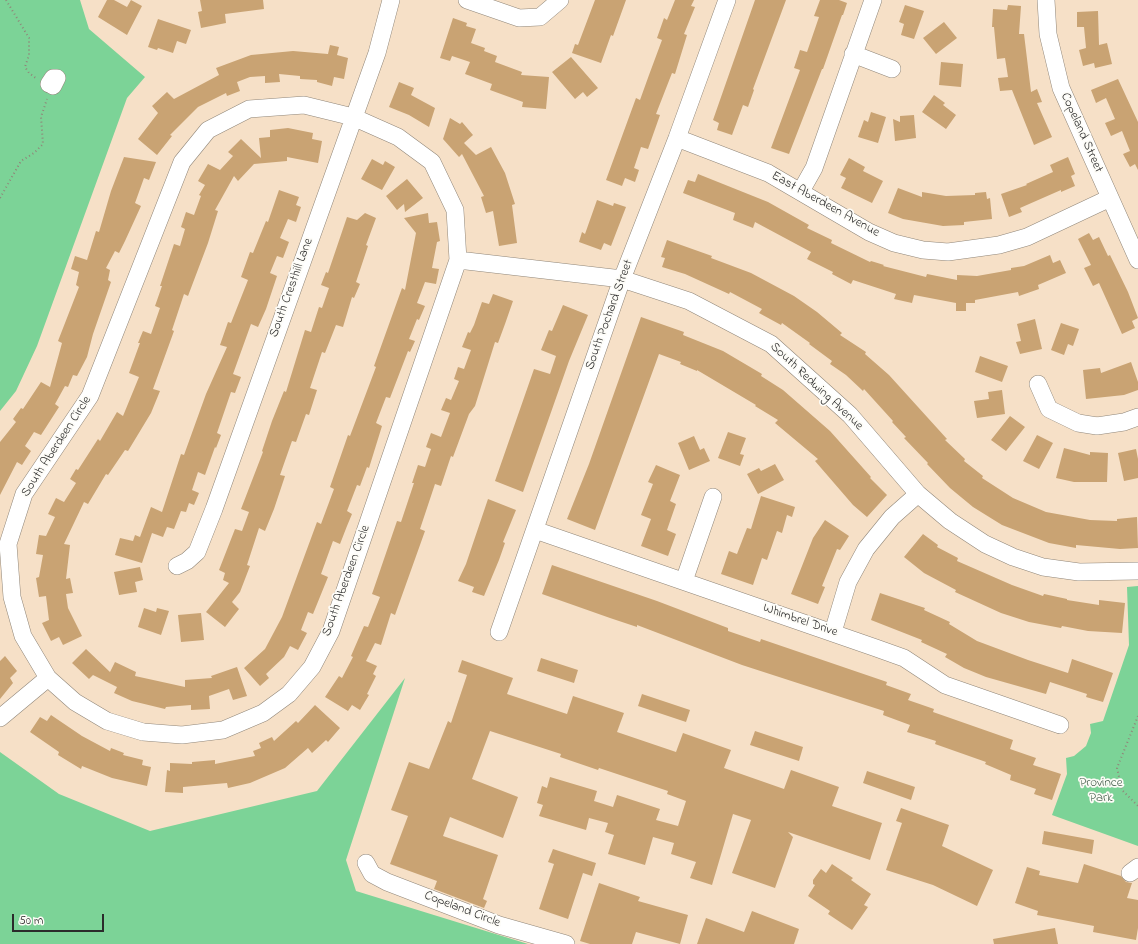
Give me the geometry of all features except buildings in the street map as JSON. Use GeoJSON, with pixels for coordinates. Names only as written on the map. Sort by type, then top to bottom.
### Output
{"type":"FeatureCollection","features":[{"type":"Feature","properties":{"kind":"street","name":"South Cresthill Lane"},"geometry":{"type":"LineString","coordinates":[[177,566],[187,561],[196,552],[211,516],[377,53],[391,0]]}},
{"type":"Feature","properties":{"kind":"street"},"geometry":{"type":"LineString","coordinates":[[467,0],[519,18],[540,17],[560,0]]}},
{"type":"Feature","properties":{"kind":"street","name":"South Pochard Street"},"geometry":{"type":"LineString","coordinates":[[499,632],[622,279],[677,138],[727,0]]}},
{"type":"Feature","properties":{"kind":"street"},"geometry":{"type":"LineString","coordinates":[[801,191],[814,168],[873,0]]}},
{"type":"Feature","properties":{"kind":"street","name":"Copeland Street"},"geometry":{"type":"LineString","coordinates":[[1046,0],[1048,34],[1061,88],[1138,260]]}},
{"type":"Feature","properties":{"kind":"street"},"geometry":{"type":"LineString","coordinates":[[854,54],[892,69]]}},
{"type":"Feature","properties":{"kind":"street","name":"South Aberdeen Circle"},"geometry":{"type":"LineString","coordinates":[[304,105],[354,117],[398,137],[432,162],[455,210],[458,260],[331,631],[312,667],[289,694],[263,713],[223,730],[182,736],[143,732],[107,721],[75,702],[48,678],[23,636],[12,597],[8,544],[24,494],[90,396],[182,162],[208,130],[249,109],[304,105]]}},
{"type":"Feature","properties":{"kind":"street","name":"East Aberdeen Avenue"},"geometry":{"type":"LineString","coordinates":[[677,138],[768,173],[869,232],[894,243],[923,250],[948,252],[999,246],[1027,237],[1110,198]]}},
{"type":"Feature","properties":{"kind":"street","name":"South Redwing Avenue"},"geometry":{"type":"LineString","coordinates":[[458,260],[622,279],[689,301],[771,344],[850,415],[918,494],[950,521],[985,544],[1013,557],[1043,567],[1080,572],[1138,572]]}},
{"type":"Feature","properties":{"kind":"street"},"geometry":{"type":"LineString","coordinates":[[1038,384],[1049,409],[1078,423],[1097,426],[1124,422],[1138,417]]}},
{"type":"Feature","properties":{"kind":"street"},"geometry":{"type":"LineString","coordinates":[[834,632],[848,582],[866,549],[892,517],[918,494]]}},
{"type":"Feature","properties":{"kind":"street"},"geometry":{"type":"LineString","coordinates":[[684,581],[713,497]]}},
{"type":"Feature","properties":{"kind":"street","name":"Whimbrel Drive"},"geometry":{"type":"LineString","coordinates":[[535,530],[834,632],[904,658],[945,685],[1060,725]]}},
{"type":"Feature","properties":{"kind":"street"},"geometry":{"type":"LineString","coordinates":[[0,718],[48,678]]}},
{"type":"Feature","properties":{"kind":"street","name":"Copeland Circle"},"geometry":{"type":"LineString","coordinates":[[366,863],[372,874],[387,882],[500,925],[566,944]]}},
{"type":"Feature","properties":{"kind":"path"},"geometry":{"type":"LineString","coordinates":[[0,198],[21,161],[34,153],[43,144],[41,117],[51,85],[34,78],[25,67],[29,55],[29,38],[6,0]]}},
{"type":"Feature","properties":{"kind":"path"},"geometry":{"type":"LineString","coordinates":[[1138,716],[1117,768],[1122,790],[1138,806]]}},
{"type":"Feature","properties":{"kind":"green space"},"geometry":{"type":"Polygon","coordinates":[[[0,0],[80,0],[89,29],[145,77],[127,98],[37,346],[16,391],[0,411],[0,0]]]}},
{"type":"Feature","properties":{"kind":"green space","name":"Province Park"},"geometry":{"type":"Polygon","coordinates":[[[1138,586],[1138,846],[1052,815],[1067,774],[1066,758],[1074,756],[1086,746],[1091,733],[1090,724],[1103,721],[1129,645],[1127,587],[1138,586]]]}},
{"type":"Feature","properties":{"kind":"green space"},"geometry":{"type":"Polygon","coordinates":[[[405,678],[346,860],[356,891],[528,944],[0,944],[0,752],[59,794],[150,831],[317,791],[405,678]]]}}]}
